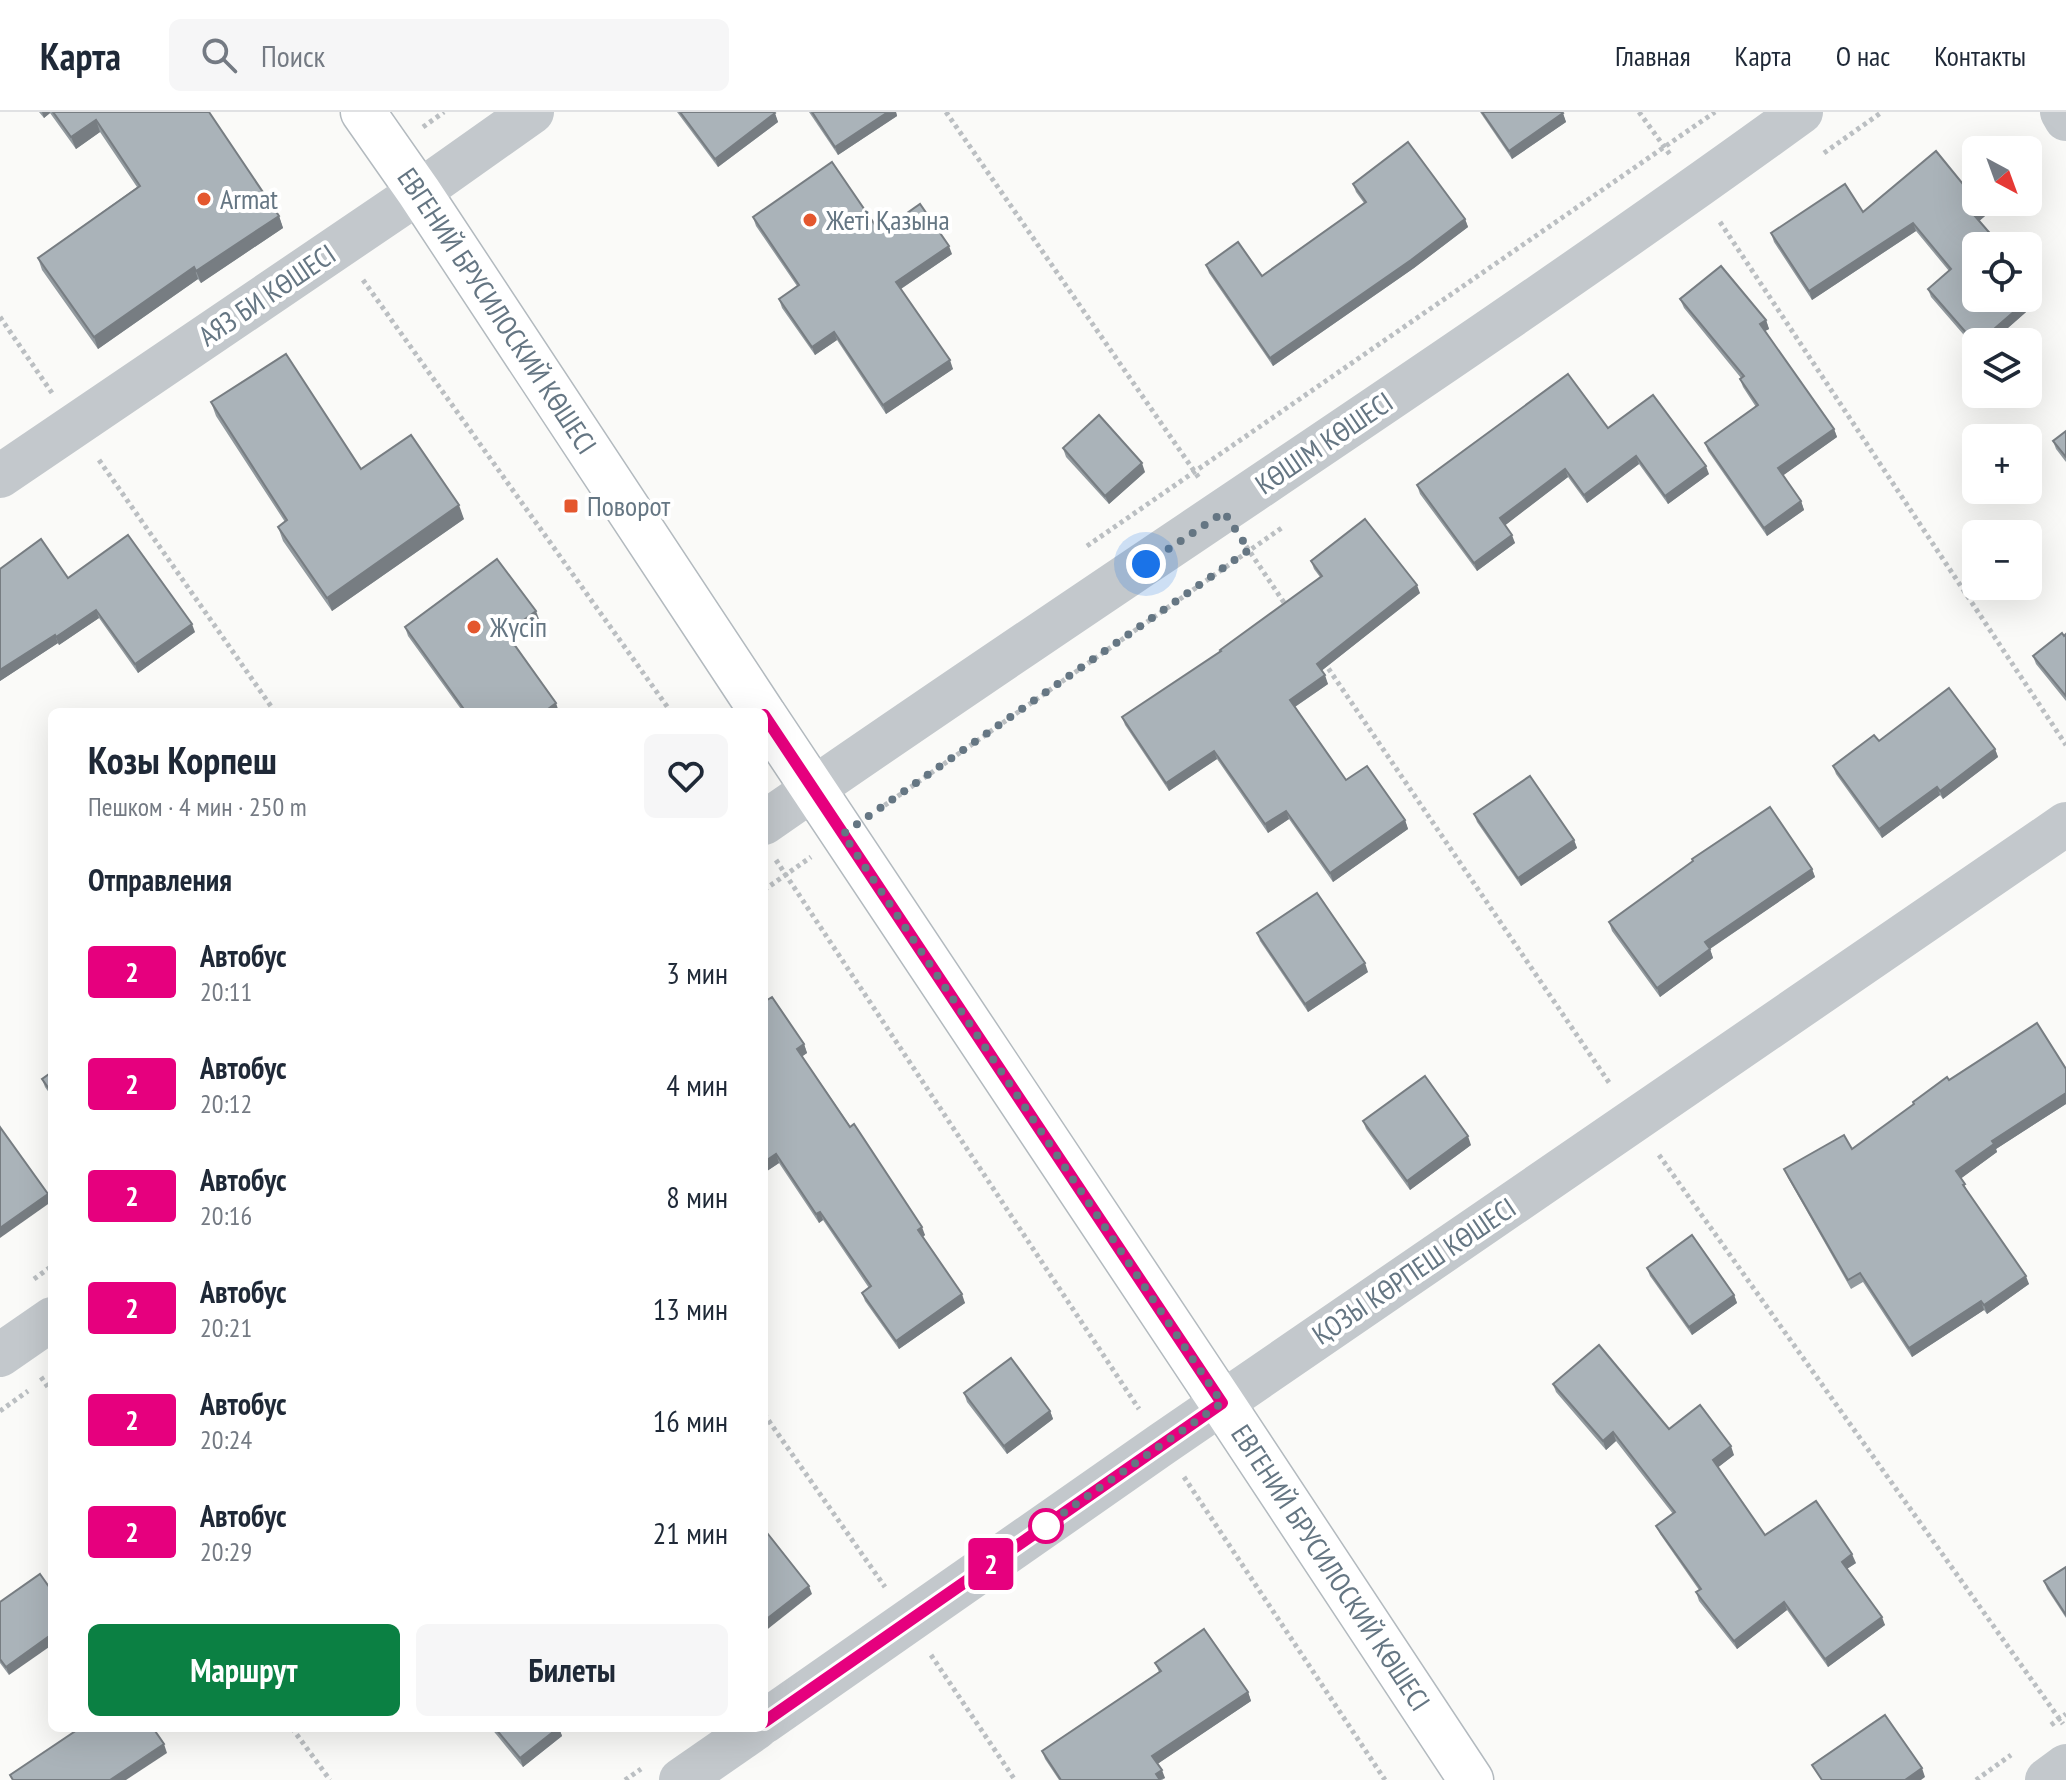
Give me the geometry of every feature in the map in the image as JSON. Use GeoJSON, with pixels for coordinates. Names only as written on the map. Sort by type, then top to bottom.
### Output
{"type":"FeatureCollection","features":[{"type":"Feature","properties":{"kind":"main road","name":"ЕВГЕНИЙ БРУСИЛОСКИЙ КӨШЕСІ"},"geometry":{"type":"LineString","coordinates":[[363,112],[759,708]]}},
{"type":"Feature","properties":{"kind":"main road","name":"ЕВГЕНИЙ БРУСИЛОСКИЙ КӨШЕСІ"},"geometry":{"type":"LineString","coordinates":[[768,722],[1471,1780]]}},
{"type":"Feature","properties":{"kind":"street","name":"АЯЗ БИ КӨШЕСІ"},"geometry":{"type":"LineString","coordinates":[[0,476],[532,112]]}},
{"type":"Feature","properties":{"kind":"street","name":"КӨШІМ КӨШЕСІ"},"geometry":{"type":"LineString","coordinates":[[768,838],[813,789],[1224,512],[1801,112]]}},
{"type":"Feature","properties":{"kind":"street"},"geometry":{"type":"LineString","coordinates":[[2062,112],[2066,119]]}},
{"type":"Feature","properties":{"kind":"street","name":"ҚОЗЫ КӨРПЕШ КӨШЕСІ"},"geometry":{"type":"LineString","coordinates":[[768,1719],[1162,1444],[2066,824]]}},
{"type":"Feature","properties":{"kind":"street"},"geometry":{"type":"LineString","coordinates":[[0,1355],[48,1322]]}},
{"type":"Feature","properties":{"kind":"street"},"geometry":{"type":"LineString","coordinates":[[681,1780],[750,1732]]}},
{"type":"Feature","properties":{"kind":"street"},"geometry":{"type":"LineString","coordinates":[[2047,1780],[2066,1766]]}},
{"type":"Feature","properties":{"kind":"path"},"geometry":{"type":"LineString","coordinates":[[946,112],[1293,615]]}},
{"type":"Feature","properties":{"kind":"path"},"geometry":{"type":"LineString","coordinates":[[1639,112],[1697,187],[2066,745]]}},
{"type":"Feature","properties":{"kind":"path"},"geometry":{"type":"LineString","coordinates":[[1077,554],[1715,112]]}},
{"type":"Feature","properties":{"kind":"path"},"geometry":{"type":"LineString","coordinates":[[1820,155],[1882,112]]}},
{"type":"Feature","properties":{"kind":"path"},"geometry":{"type":"LineString","coordinates":[[361,277],[668,708]]}},
{"type":"Feature","properties":{"kind":"path"},"geometry":{"type":"LineString","coordinates":[[0,317],[272,708]]}},
{"type":"Feature","properties":{"kind":"path"},"geometry":{"type":"LineString","coordinates":[[768,887],[1288,523]]}},
{"type":"Feature","properties":{"kind":"path"},"geometry":{"type":"LineString","coordinates":[[1319,654],[1634,1120],[2066,1728]]}},
{"type":"Feature","properties":{"kind":"path"},"geometry":{"type":"LineString","coordinates":[[768,838],[785,875],[1385,1780]]}},
{"type":"Feature","properties":{"kind":"path"},"geometry":{"type":"LineString","coordinates":[[295,1732],[330,1780]]}},
{"type":"Feature","properties":{"kind":"building"},"geometry":{"type":"Polygon","coordinates":[[[53,112],[209,112],[279,216],[196,271],[194,267],[94,337],[38,258],[140,186],[96,120],[71,137],[53,112]]]}},
{"type":"Feature","properties":{"kind":"building"},"geometry":{"type":"Polygon","coordinates":[[[680,112],[774,112],[775,113],[715,159],[680,112]]]}},
{"type":"Feature","properties":{"kind":"building"},"geometry":{"type":"Polygon","coordinates":[[[812,112],[888,112],[835,147],[812,112]]]}},
{"type":"Feature","properties":{"kind":"building"},"geometry":{"type":"Polygon","coordinates":[[[1482,112],[1562,112],[1563,113],[1509,151],[1482,112]]]}},
{"type":"Feature","properties":{"kind":"building"},"geometry":{"type":"Polygon","coordinates":[[[1408,142],[1465,219],[1270,358],[1206,265],[1238,242],[1262,276],[1366,202],[1353,184],[1408,142]]]}},
{"type":"Feature","properties":{"kind":"building"},"geometry":{"type":"Polygon","coordinates":[[[1936,151],[1962,183],[1962,216],[1975,216],[1989,232],[1962,232],[1962,312],[2014,312],[1995,328],[1962,328],[1928,289],[1951,269],[1913,223],[1809,291],[1771,233],[1845,184],[1863,212],[1936,151]]]}},
{"type":"Feature","properties":{"kind":"building"},"geometry":{"type":"Polygon","coordinates":[[[832,162],[880,232],[920,204],[949,246],[896,282],[950,360],[883,405],[834,332],[812,347],[779,299],[799,285],[753,217],[832,162]]]}},
{"type":"Feature","properties":{"kind":"building"},"geometry":{"type":"Polygon","coordinates":[[[1721,266],[1766,320],[1760,324],[1834,429],[1778,468],[1801,501],[1764,528],[1705,443],[1758,405],[1740,379],[1744,376],[1680,299],[1721,266]]]}},
{"type":"Feature","properties":{"kind":"building"},"geometry":{"type":"Polygon","coordinates":[[[286,354],[361,469],[411,435],[459,505],[327,598],[278,527],[287,520],[211,402],[286,354]]]}},
{"type":"Feature","properties":{"kind":"building"},"geometry":{"type":"Polygon","coordinates":[[[1568,374],[1608,428],[1653,395],[1706,466],[1665,496],[1636,456],[1584,495],[1565,469],[1500,518],[1512,535],[1474,563],[1417,485],[1568,374]]]}},
{"type":"Feature","properties":{"kind":"building"},"geometry":{"type":"Polygon","coordinates":[[[1099,415],[1142,463],[1105,496],[1063,448],[1099,415]]]}},
{"type":"Feature","properties":{"kind":"building"},"geometry":{"type":"Polygon","coordinates":[[[2066,431],[2066,457],[2053,441],[2066,431]]]}},
{"type":"Feature","properties":{"kind":"building"},"geometry":{"type":"Polygon","coordinates":[[[1365,519],[1417,585],[1317,664],[1325,675],[1290,700],[1346,780],[1367,766],[1405,820],[1330,873],[1286,811],[1265,824],[1214,751],[1166,783],[1122,717],[1221,651],[1322,576],[1311,561],[1365,519]]]}},
{"type":"Feature","properties":{"kind":"building"},"geometry":{"type":"Polygon","coordinates":[[[128,535],[192,624],[135,664],[96,610],[0,670],[0,569],[41,539],[68,578],[128,535]]]}},
{"type":"Feature","properties":{"kind":"building"},"geometry":{"type":"Polygon","coordinates":[[[497,559],[536,611],[506,633],[556,703],[549,708],[463,708],[405,627],[497,559]]]}},
{"type":"Feature","properties":{"kind":"building"},"geometry":{"type":"Polygon","coordinates":[[[2062,633],[2064,636],[2066,634],[2066,696],[2033,656],[2062,633]]]}},
{"type":"Feature","properties":{"kind":"building"},"geometry":{"type":"Polygon","coordinates":[[[1949,688],[1995,749],[1940,791],[1937,787],[1879,829],[1833,766],[1874,735],[1879,741],[1949,688]]]}},
{"type":"Feature","properties":{"kind":"building"},"geometry":{"type":"Polygon","coordinates":[[[1530,776],[1574,840],[1518,878],[1474,814],[1530,776]]]}},
{"type":"Feature","properties":{"kind":"building"},"geometry":{"type":"Polygon","coordinates":[[[1770,807],[1812,869],[1705,942],[1710,949],[1657,988],[1609,922],[1692,859],[1770,807]]]}},
{"type":"Feature","properties":{"kind":"building"},"geometry":{"type":"Polygon","coordinates":[[[1317,893],[1365,963],[1305,1004],[1257,933],[1317,893]]]}},
{"type":"Feature","properties":{"kind":"building"},"geometry":{"type":"Polygon","coordinates":[[[772,997],[804,1044],[797,1049],[850,1127],[854,1124],[922,1227],[918,1230],[962,1294],[896,1341],[862,1293],[871,1286],[820,1212],[816,1214],[776,1154],[768,1159],[768,1000],[772,997]]]}},
{"type":"Feature","properties":{"kind":"building"},"geometry":{"type":"Polygon","coordinates":[[[2037,1023],[2066,1069],[2066,1093],[1992,1141],[1994,1144],[1956,1171],[2026,1276],[1984,1305],[1981,1301],[1909,1348],[1860,1273],[1848,1280],[1784,1169],[1844,1135],[1852,1149],[1947,1077],[1949,1080],[2037,1023]]]}},
{"type":"Feature","properties":{"kind":"building"},"geometry":{"type":"Polygon","coordinates":[[[1425,1076],[1468,1136],[1407,1181],[1363,1121],[1425,1076]]]}},
{"type":"Feature","properties":{"kind":"building"},"geometry":{"type":"Polygon","coordinates":[[[0,1127],[48,1194],[0,1228],[0,1127]]]}},
{"type":"Feature","properties":{"kind":"building"},"geometry":{"type":"Polygon","coordinates":[[[1692,1235],[1734,1295],[1689,1327],[1647,1268],[1692,1235]]]}},
{"type":"Feature","properties":{"kind":"building"},"geometry":{"type":"Polygon","coordinates":[[[1599,1345],[1669,1429],[1700,1405],[1731,1446],[1713,1460],[1765,1535],[1816,1501],[1852,1554],[1842,1562],[1882,1617],[1825,1659],[1784,1602],[1734,1641],[1696,1592],[1701,1589],[1656,1526],[1675,1512],[1613,1432],[1603,1441],[1553,1384],[1599,1345]]]}},
{"type":"Feature","properties":{"kind":"building"},"geometry":{"type":"Polygon","coordinates":[[[1011,1358],[1050,1411],[1004,1446],[964,1393],[1011,1358]]]}},
{"type":"Feature","properties":{"kind":"building"},"geometry":{"type":"Polygon","coordinates":[[[768,1534],[809,1586],[768,1618],[768,1534]]]}},
{"type":"Feature","properties":{"kind":"building"},"geometry":{"type":"Polygon","coordinates":[[[2066,1567],[2066,1615],[2044,1581],[2066,1567]]]}},
{"type":"Feature","properties":{"kind":"building"},"geometry":{"type":"Polygon","coordinates":[[[40,1574],[48,1585],[48,1637],[6,1667],[0,1659],[0,1602],[40,1574]]]}},
{"type":"Feature","properties":{"kind":"building"},"geometry":{"type":"Polygon","coordinates":[[[1204,1629],[1248,1692],[1152,1756],[1162,1770],[1156,1774],[1160,1780],[1061,1780],[1042,1751],[1161,1671],[1155,1663],[1204,1629]]]}},
{"type":"Feature","properties":{"kind":"building"},"geometry":{"type":"Polygon","coordinates":[[[1885,1715],[1922,1768],[1905,1780],[1822,1780],[1812,1765],[1885,1715]]]}},
{"type":"Feature","properties":{"kind":"building"},"geometry":{"type":"Polygon","coordinates":[[[74,1732],[156,1732],[164,1744],[110,1780],[13,1780],[10,1775],[74,1732]]]}},
{"type":"Feature","properties":{"kind":"building"},"geometry":{"type":"Polygon","coordinates":[[[498,1732],[553,1732],[520,1758],[498,1732]]]}},
{"type":"Feature","properties":{"kind":"bus line","name":"2"},"geometry":{"type":"LineString","coordinates":[[768,721],[1222,1403],[768,1719]]}},
{"type":"Feature","properties":{"kind":"place","name":"Armat"},"geometry":{"type":"Point","coordinates":[204,199]}},
{"type":"Feature","properties":{"kind":"place","name":"Жеті Қазына"},"geometry":{"type":"Point","coordinates":[810,220]}},
{"type":"Feature","properties":{"kind":"place","name":"Поворот"},"geometry":{"type":"Point","coordinates":[571,506]}},
{"type":"Feature","properties":{"kind":"place","name":"Жүсіп"},"geometry":{"type":"Point","coordinates":[474,627]}},
{"type":"Feature","properties":{"kind":"route"},"geometry":{"type":"LineString","coordinates":[[1046,1526],[1043,1527],[1222,1403],[843,834],[1249,550],[1224,512],[1146,564]]}}]}
